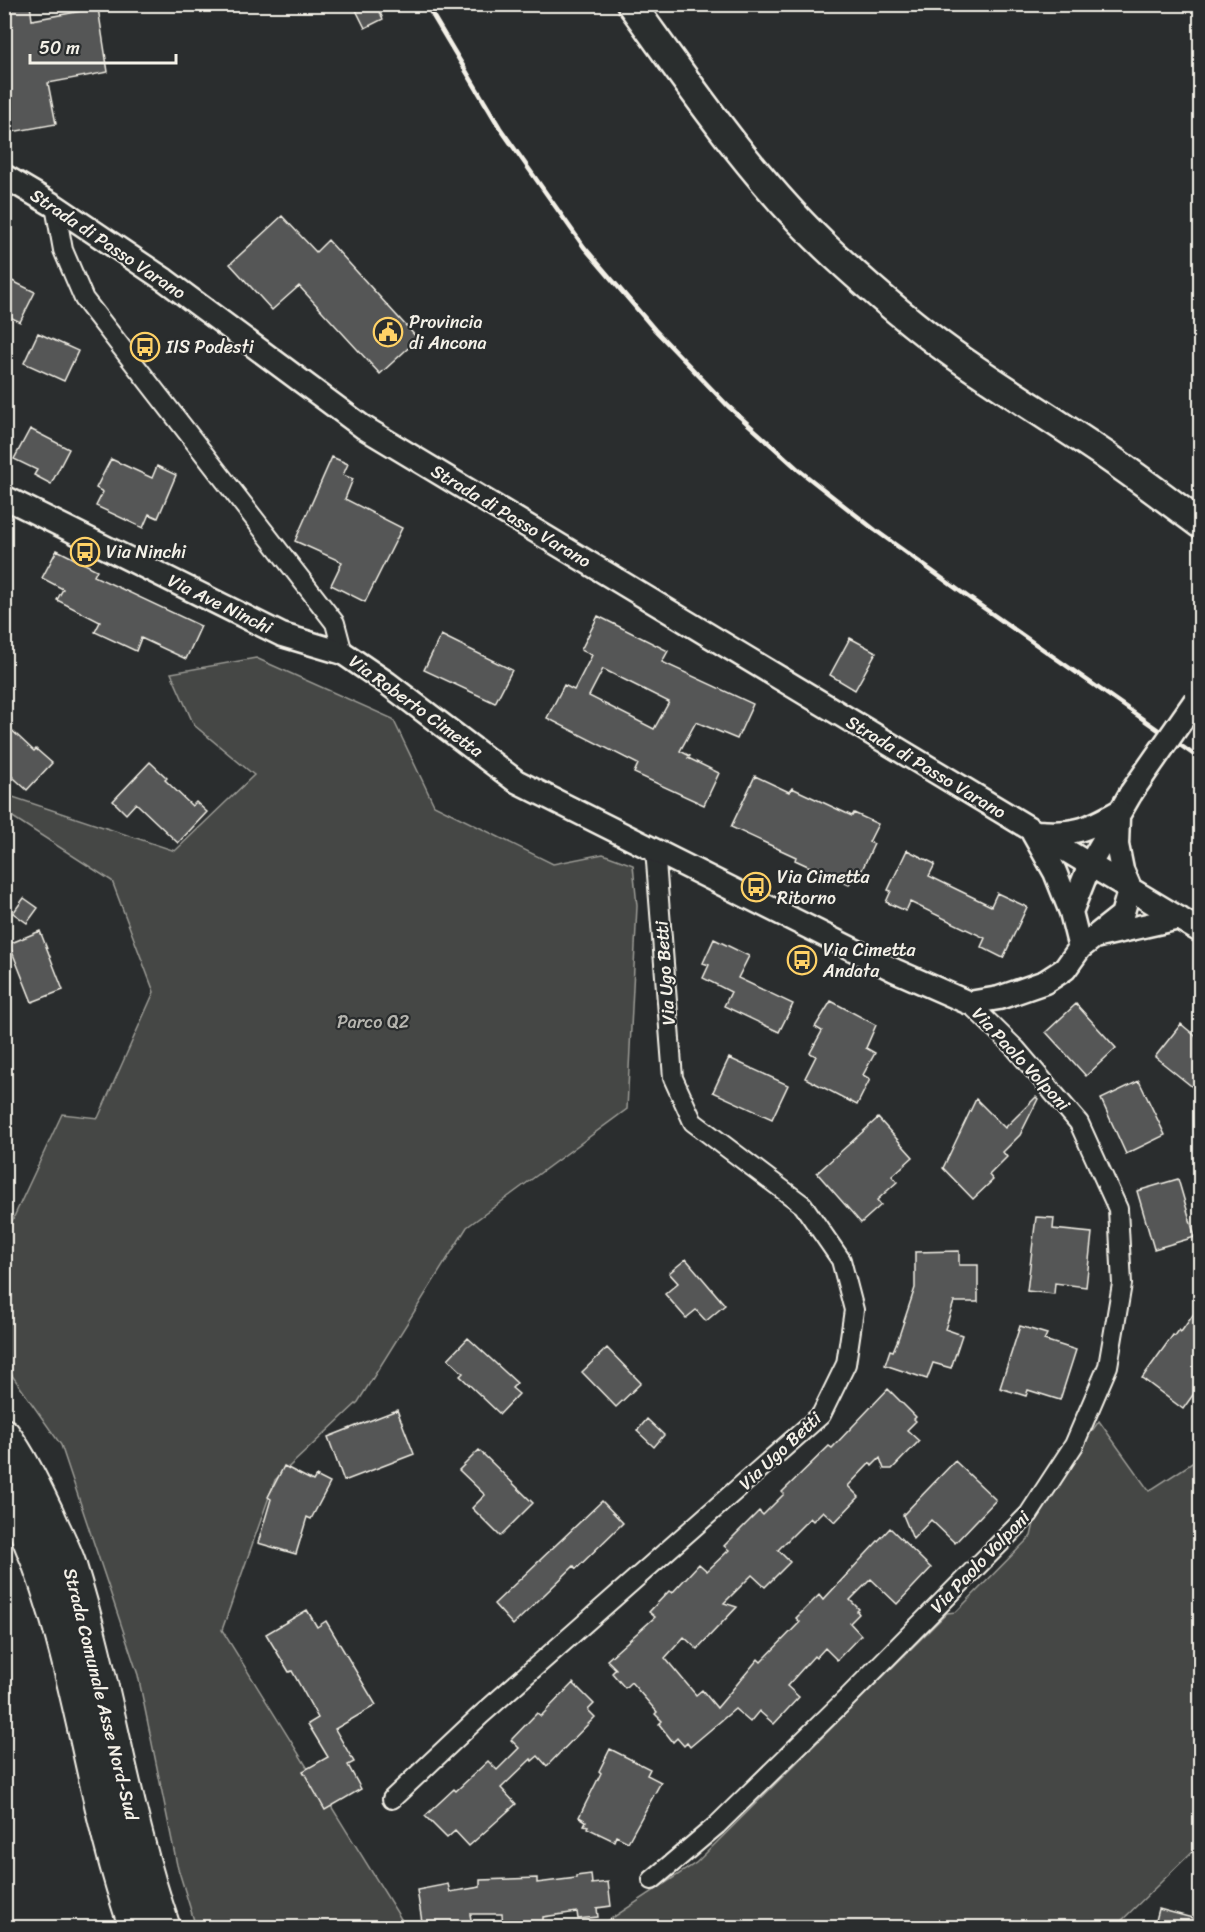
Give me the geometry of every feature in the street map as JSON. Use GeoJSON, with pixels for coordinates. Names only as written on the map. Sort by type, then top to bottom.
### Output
{"type":"FeatureCollection","features":[{"type":"Feature","properties":{"kind":"highway","name":"Strada Comunale Asse Nord-Sud"},"geometry":{"type":"LineString","coordinates":[[4,1435],[15,1450],[40,1497],[69,1563],[95,1657],[140,1912]]}},
{"type":"Feature","properties":{"kind":"highway","name":"Strada Comunale Asse Nord-Sud"},"geometry":{"type":"LineString","coordinates":[[4,1487],[19,1513],[44,1574],[68,1662],[111,1843],[140,1912],[164,1928]]}},
{"type":"Feature","properties":{"kind":"main road"},"geometry":{"type":"LineString","coordinates":[[631,4],[704,106],[747,160],[832,254],[900,313],[954,354],[1110,458],[1200,524]]}},
{"type":"Feature","properties":{"kind":"street","name":"Strada di Passo Varano"},"geometry":{"type":"LineString","coordinates":[[4,176],[55,206],[165,280],[363,427],[1200,931]]}},
{"type":"Feature","properties":{"kind":"street","name":"Via Roberto Cimetta"},"geometry":{"type":"LineString","coordinates":[[55,206],[63,250],[84,299],[335,622],[343,653],[387,682],[516,781],[894,970],[969,1003]]}},
{"type":"Feature","properties":{"kind":"street","name":"Via Ave Ninchi"},"geometry":{"type":"LineString","coordinates":[[4,497],[282,635],[343,653]]}},
{"type":"Feature","properties":{"kind":"street","name":"Strada di Passo Varano"},"geometry":{"type":"LineString","coordinates":[[1071,912],[1090,864],[1118,812],[1198,698]]}},
{"type":"Feature","properties":{"kind":"street","name":"Strada di Passo Varano"},"geometry":{"type":"LineString","coordinates":[[1033,831],[1057,833],[1087,830],[1118,812]]}},
{"type":"Feature","properties":{"kind":"street"},"geometry":{"type":"LineString","coordinates":[[1087,943],[1122,915],[1130,888],[1122,870],[1117,845],[1118,812]]}},
{"type":"Feature","properties":{"kind":"street"},"geometry":{"type":"LineString","coordinates":[[1033,831],[1055,872],[1071,912],[1087,943]]}},
{"type":"Feature","properties":{"kind":"street","name":"Via Ugo Betti"},"geometry":{"type":"LineString","coordinates":[[392,1799],[481,1715],[822,1415],[846,1364],[854,1310],[841,1260],[803,1205],[693,1122],[673,1078],[655,849]]}},
{"type":"Feature","properties":{"kind":"street"},"geometry":{"type":"LineString","coordinates":[[1087,943],[1179,918]]}},
{"type":"Feature","properties":{"kind":"street","name":"Via Paolo Volponi"},"geometry":{"type":"LineString","coordinates":[[969,1003],[999,998],[1045,982],[1065,969],[1087,943]]}},
{"type":"Feature","properties":{"kind":"street","name":"Via Paolo Volponi"},"geometry":{"type":"LineString","coordinates":[[652,1880],[717,1825],[848,1697],[1029,1514],[1074,1445],[1108,1366],[1122,1284],[1118,1209],[1079,1123],[1017,1048],[969,1003]]}},
{"type":"Feature","properties":{"kind":"green space","name":"Parco Q2"},"geometry":{"type":"Polygon","coordinates":[[[256,658],[393,719],[434,805],[553,864],[603,854],[633,865],[637,906],[627,1109],[467,1227],[358,1402],[275,1480],[222,1630],[406,1927],[196,1927],[177,1865],[138,1675],[61,1445],[4,1364],[5,1236],[62,1114],[98,1118],[154,992],[112,881],[5,812],[4,794],[175,851],[254,775],[194,725],[171,673],[256,658]]]}},
{"type":"Feature","properties":{"kind":"green space"},"geometry":{"type":"Polygon","coordinates":[[[1099,1421],[1149,1491],[1200,1458],[1200,1844],[1115,1927],[597,1928],[696,1863],[947,1613],[956,1612],[1031,1536],[1038,1507],[1099,1421]]]}},
{"type":"Feature","properties":{"kind":"building"},"geometry":{"type":"Polygon","coordinates":[[[4,4],[30,4],[32,20],[98,8],[108,72],[48,83],[56,124],[12,132],[4,87],[4,4]]]}},
{"type":"Feature","properties":{"kind":"building"},"geometry":{"type":"Polygon","coordinates":[[[353,4],[376,4],[383,19],[365,28],[353,4]]]}},
{"type":"Feature","properties":{"kind":"building"},"geometry":{"type":"Polygon","coordinates":[[[282,216],[316,252],[328,240],[418,339],[380,374],[299,286],[272,310],[230,264],[282,216]]]}},
{"type":"Feature","properties":{"kind":"building"},"geometry":{"type":"Polygon","coordinates":[[[4,277],[35,292],[20,322],[4,314],[4,277]]]}},
{"type":"Feature","properties":{"kind":"building"},"geometry":{"type":"Polygon","coordinates":[[[38,333],[78,351],[64,381],[24,363],[38,333]]]}},
{"type":"Feature","properties":{"kind":"building"},"geometry":{"type":"Polygon","coordinates":[[[30,429],[69,449],[51,484],[34,475],[37,470],[14,459],[30,429]]]}},
{"type":"Feature","properties":{"kind":"building"},"geometry":{"type":"Polygon","coordinates":[[[332,457],[348,464],[343,475],[353,479],[345,499],[402,528],[365,602],[331,585],[342,562],[295,541],[332,457]]]}},
{"type":"Feature","properties":{"kind":"building"},"geometry":{"type":"Polygon","coordinates":[[[111,459],[152,478],[157,466],[176,475],[158,518],[149,514],[143,528],[96,506],[103,492],[96,488],[111,459]]]}},
{"type":"Feature","properties":{"kind":"building"},"geometry":{"type":"Polygon","coordinates":[[[57,550],[97,570],[94,576],[201,626],[186,659],[141,638],[136,651],[95,632],[100,622],[57,600],[63,589],[42,578],[57,550]]]}},
{"type":"Feature","properties":{"kind":"building"},"geometry":{"type":"Polygon","coordinates":[[[598,616],[668,651],[662,662],[753,704],[737,739],[696,722],[680,751],[690,756],[688,758],[719,773],[704,805],[634,773],[638,764],[547,718],[564,685],[574,690],[592,655],[581,650],[598,616]],[[603,669],[589,696],[654,729],[669,702],[603,669]]]}},
{"type":"Feature","properties":{"kind":"building"},"geometry":{"type":"Polygon","coordinates":[[[441,635],[512,670],[495,703],[424,670],[441,635]]]}},
{"type":"Feature","properties":{"kind":"building"},"geometry":{"type":"Polygon","coordinates":[[[850,638],[876,652],[855,690],[830,675],[850,638]]]}},
{"type":"Feature","properties":{"kind":"building"},"geometry":{"type":"Polygon","coordinates":[[[4,723],[34,751],[36,749],[52,763],[27,790],[4,769],[4,723]]]}},
{"type":"Feature","properties":{"kind":"building"},"geometry":{"type":"Polygon","coordinates":[[[150,762],[192,806],[196,802],[207,812],[178,843],[136,803],[126,814],[113,801],[150,762]]]}},
{"type":"Feature","properties":{"kind":"building"},"geometry":{"type":"Polygon","coordinates":[[[755,776],[789,792],[792,788],[852,816],[854,813],[878,824],[869,842],[874,844],[860,874],[855,872],[849,885],[731,827],[755,776]]]}},
{"type":"Feature","properties":{"kind":"building"},"geometry":{"type":"Polygon","coordinates":[[[907,850],[935,864],[929,876],[991,906],[997,893],[1027,907],[1003,958],[981,947],[985,938],[910,902],[906,911],[886,902],[891,891],[888,890],[907,850]]]}},
{"type":"Feature","properties":{"kind":"building"},"geometry":{"type":"Polygon","coordinates":[[[24,898],[38,908],[27,923],[13,913],[24,898]]]}},
{"type":"Feature","properties":{"kind":"building"},"geometry":{"type":"Polygon","coordinates":[[[40,931],[63,990],[32,1002],[9,944],[40,931]]]}},
{"type":"Feature","properties":{"kind":"building"},"geometry":{"type":"Polygon","coordinates":[[[714,939],[749,956],[738,978],[793,1004],[779,1032],[724,1006],[731,992],[703,978],[709,965],[703,963],[714,939]]]}},
{"type":"Feature","properties":{"kind":"building"},"geometry":{"type":"Polygon","coordinates":[[[831,1001],[876,1025],[866,1048],[875,1053],[863,1075],[870,1079],[857,1105],[805,1078],[816,1056],[810,1053],[822,1031],[815,1027],[831,1001]]]}},
{"type":"Feature","properties":{"kind":"building"},"geometry":{"type":"Polygon","coordinates":[[[1076,1004],[1116,1048],[1086,1076],[1046,1032],[1076,1004]]]}},
{"type":"Feature","properties":{"kind":"building"},"geometry":{"type":"Polygon","coordinates":[[[1181,1024],[1200,1040],[1200,1093],[1155,1057],[1181,1024]]]}},
{"type":"Feature","properties":{"kind":"building"},"geometry":{"type":"Polygon","coordinates":[[[729,1058],[788,1085],[772,1119],[713,1092],[729,1058]]]}},
{"type":"Feature","properties":{"kind":"building"},"geometry":{"type":"Polygon","coordinates":[[[1139,1081],[1165,1135],[1126,1154],[1101,1099],[1139,1081]]]}},
{"type":"Feature","properties":{"kind":"building"},"geometry":{"type":"Polygon","coordinates":[[[1036,1097],[1038,1099],[1020,1135],[1003,1152],[1007,1157],[989,1175],[993,1180],[973,1199],[943,1168],[976,1099],[1005,1128],[1036,1097]]]}},
{"type":"Feature","properties":{"kind":"building"},"geometry":{"type":"Polygon","coordinates":[[[878,1118],[913,1157],[892,1176],[897,1182],[877,1200],[881,1205],[861,1223],[817,1173],[878,1118]]]}},
{"type":"Feature","properties":{"kind":"building"},"geometry":{"type":"Polygon","coordinates":[[[1178,1179],[1195,1237],[1154,1249],[1137,1191],[1178,1179]]]}},
{"type":"Feature","properties":{"kind":"building"},"geometry":{"type":"Polygon","coordinates":[[[1036,1217],[1054,1218],[1053,1229],[1092,1233],[1086,1287],[1055,1283],[1054,1294],[1027,1291],[1036,1217]]]}},
{"type":"Feature","properties":{"kind":"building"},"geometry":{"type":"Polygon","coordinates":[[[959,1251],[959,1265],[978,1265],[978,1302],[954,1302],[945,1329],[962,1335],[951,1368],[933,1363],[927,1379],[885,1365],[890,1350],[893,1351],[898,1339],[915,1288],[915,1252],[959,1251]]]}},
{"type":"Feature","properties":{"kind":"building"},"geometry":{"type":"Polygon","coordinates":[[[686,1259],[725,1305],[706,1321],[696,1310],[686,1318],[665,1294],[678,1283],[669,1273],[686,1259]]]}},
{"type":"Feature","properties":{"kind":"building"},"geometry":{"type":"Polygon","coordinates":[[[1200,1305],[1200,1385],[1183,1409],[1142,1378],[1173,1335],[1175,1336],[1179,1330],[1181,1332],[1200,1305]]]}},
{"type":"Feature","properties":{"kind":"building"},"geometry":{"type":"Polygon","coordinates":[[[1020,1326],[1047,1334],[1044,1340],[1076,1350],[1060,1400],[1028,1390],[1026,1396],[1000,1388],[1020,1326]]]}},
{"type":"Feature","properties":{"kind":"building"},"geometry":{"type":"Polygon","coordinates":[[[468,1338],[517,1383],[512,1388],[519,1394],[500,1414],[460,1376],[463,1373],[448,1359],[468,1338]]]}},
{"type":"Feature","properties":{"kind":"building"},"geometry":{"type":"Polygon","coordinates":[[[607,1348],[641,1383],[616,1407],[582,1372],[607,1348]]]}},
{"type":"Feature","properties":{"kind":"building"},"geometry":{"type":"Polygon","coordinates":[[[888,1389],[916,1417],[914,1419],[916,1421],[907,1430],[919,1441],[892,1469],[884,1469],[880,1458],[872,1466],[870,1463],[848,1486],[859,1497],[835,1522],[823,1511],[813,1521],[810,1518],[778,1550],[790,1562],[765,1587],[752,1575],[724,1603],[737,1607],[697,1649],[684,1637],[665,1658],[696,1695],[702,1690],[717,1708],[758,1659],[761,1662],[800,1622],[796,1618],[819,1595],[823,1600],[890,1528],[931,1568],[897,1604],[871,1579],[850,1600],[859,1609],[857,1611],[859,1614],[850,1623],[861,1635],[837,1660],[825,1648],[816,1658],[814,1656],[787,1686],[799,1697],[774,1724],[759,1711],[750,1722],[735,1709],[690,1747],[687,1743],[684,1746],[677,1738],[673,1742],[659,1724],[662,1721],[655,1714],[657,1712],[631,1682],[625,1688],[612,1673],[616,1669],[607,1660],[655,1617],[649,1612],[669,1591],[672,1593],[699,1564],[707,1571],[729,1550],[724,1546],[759,1511],[763,1515],[784,1494],[782,1492],[829,1446],[832,1448],[888,1389]]]}},
{"type":"Feature","properties":{"kind":"building"},"geometry":{"type":"Polygon","coordinates":[[[397,1410],[414,1454],[344,1481],[328,1437],[397,1410]]]}},
{"type":"Feature","properties":{"kind":"building"},"geometry":{"type":"Polygon","coordinates":[[[647,1419],[664,1435],[654,1447],[637,1431],[647,1419]]]}},
{"type":"Feature","properties":{"kind":"building"},"geometry":{"type":"Polygon","coordinates":[[[479,1450],[533,1503],[500,1536],[472,1508],[485,1495],[459,1470],[479,1450]]]}},
{"type":"Feature","properties":{"kind":"building"},"geometry":{"type":"Polygon","coordinates":[[[955,1461],[996,1500],[955,1543],[931,1520],[913,1539],[903,1515],[955,1461]]]}},
{"type":"Feature","properties":{"kind":"building"},"geometry":{"type":"Polygon","coordinates":[[[284,1466],[313,1481],[316,1476],[330,1483],[311,1519],[307,1517],[296,1554],[258,1543],[271,1499],[268,1497],[284,1466]]]}},
{"type":"Feature","properties":{"kind":"building"},"geometry":{"type":"Polygon","coordinates":[[[602,1501],[623,1523],[513,1625],[494,1604],[602,1501]]]}},
{"type":"Feature","properties":{"kind":"building"},"geometry":{"type":"Polygon","coordinates":[[[307,1610],[317,1627],[326,1621],[376,1705],[335,1729],[354,1762],[348,1765],[361,1789],[325,1810],[303,1771],[328,1757],[308,1724],[318,1718],[292,1671],[289,1672],[266,1634],[307,1610]]]}},
{"type":"Feature","properties":{"kind":"building"},"geometry":{"type":"Polygon","coordinates":[[[573,1683],[594,1704],[588,1710],[595,1717],[547,1766],[538,1756],[532,1761],[531,1759],[501,1788],[516,1804],[469,1846],[455,1831],[447,1838],[425,1816],[488,1761],[497,1770],[519,1748],[511,1740],[537,1713],[541,1716],[573,1683]]]}},
{"type":"Feature","properties":{"kind":"building"},"geometry":{"type":"Polygon","coordinates":[[[610,1749],[650,1769],[647,1775],[661,1782],[628,1842],[616,1836],[614,1841],[587,1828],[588,1826],[584,1825],[586,1821],[579,1817],[610,1749]]]}},
{"type":"Feature","properties":{"kind":"building"},"geometry":{"type":"Polygon","coordinates":[[[591,1874],[592,1884],[608,1882],[611,1906],[597,1908],[598,1917],[578,1919],[577,1912],[543,1917],[543,1928],[503,1928],[502,1914],[470,1914],[472,1925],[456,1928],[423,1928],[417,1890],[448,1884],[450,1892],[480,1887],[480,1880],[537,1878],[537,1883],[591,1874]]]}},
{"type":"Feature","properties":{"kind":"building"},"geometry":{"type":"Polygon","coordinates":[[[1159,1909],[1200,1920],[1200,1928],[1154,1928],[1159,1909]]]}},
{"type":"Feature","properties":{"kind":"railway"},"geometry":{"type":"LineString","coordinates":[[426,4],[500,128],[584,247],[655,330],[728,406],[800,471],[875,530],[1200,759]]}},
{"type":"Feature","properties":{"kind":"place","name":"Provincia di Ancona"},"geometry":{"type":"Point","coordinates":[388,332]}},
{"type":"Feature","properties":{"kind":"place","name":"IIS Podesti"},"geometry":{"type":"Point","coordinates":[145,347]}},
{"type":"Feature","properties":{"kind":"place","name":"Via Ninchi"},"geometry":{"type":"Point","coordinates":[85,552]}},
{"type":"Feature","properties":{"kind":"place","name":"Via Cimetta Ritorno"},"geometry":{"type":"Point","coordinates":[756,887]}},
{"type":"Feature","properties":{"kind":"place","name":"Via Cimetta Andata"},"geometry":{"type":"Point","coordinates":[802,960]}}]}
